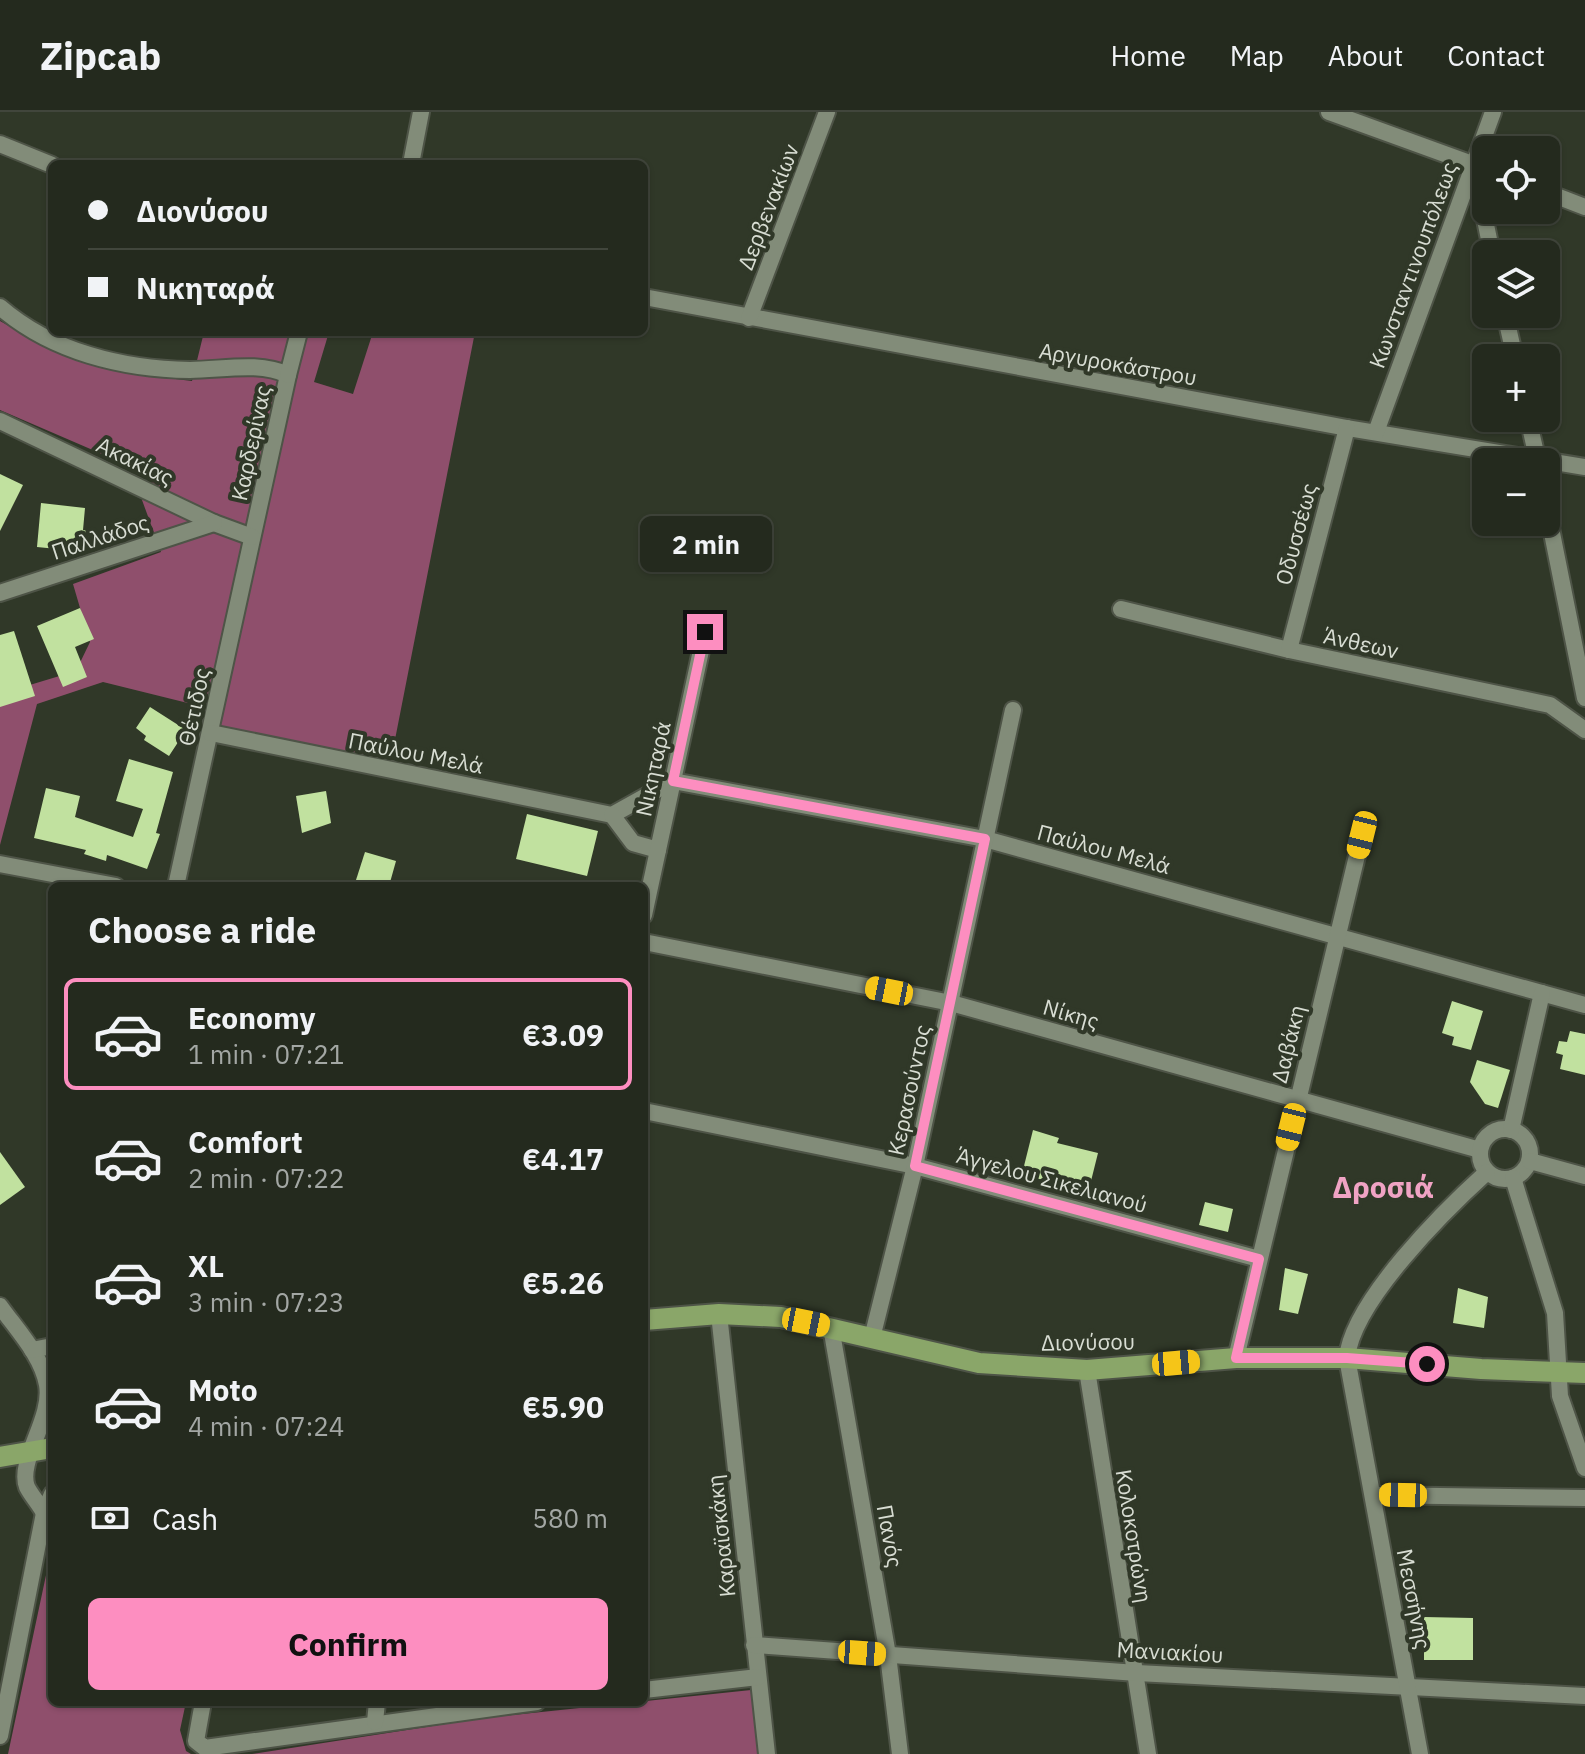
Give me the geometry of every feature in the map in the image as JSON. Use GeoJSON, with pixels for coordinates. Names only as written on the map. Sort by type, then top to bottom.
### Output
{"type":"FeatureCollection","features":[{"type":"Feature","properties":{"kind":"main road","name":"Διονύσου"},"geometry":{"type":"LineString","coordinates":[[648,1320],[719,1314],[781,1317],[979,1363],[1087,1370],[1236,1358],[1347,1358],[1585,1373]]}},
{"type":"Feature","properties":{"kind":"main road"},"geometry":{"type":"LineString","coordinates":[[0,1457],[42,1450]]}},
{"type":"Feature","properties":{"kind":"street"},"geometry":{"type":"LineString","coordinates":[[412,160],[421,112]]}},
{"type":"Feature","properties":{"kind":"street","name":"Δερβενακίων"},"geometry":{"type":"LineString","coordinates":[[749,318],[827,112]]}},
{"type":"Feature","properties":{"kind":"street"},"geometry":{"type":"LineString","coordinates":[[1329,112],[1472,164]]}},
{"type":"Feature","properties":{"kind":"street","name":"Κωνσταντινουπόλεως"},"geometry":{"type":"LineString","coordinates":[[1487,136],[1493,112]]}},
{"type":"Feature","properties":{"kind":"street"},"geometry":{"type":"LineString","coordinates":[[0,144],[48,163]]}},
{"type":"Feature","properties":{"kind":"street","name":"Κωνσταντινουπόλεως"},"geometry":{"type":"LineString","coordinates":[[1376,432],[1472,187]]}},
{"type":"Feature","properties":{"kind":"street"},"geometry":{"type":"LineString","coordinates":[[1560,197],[1585,207]]}},
{"type":"Feature","properties":{"kind":"street","name":"Αργυροκάστρου"},"geometry":{"type":"LineString","coordinates":[[648,298],[1472,449]]}},
{"type":"Feature","properties":{"kind":"street","name":"Καρδερίνας"},"geometry":{"type":"LineString","coordinates":[[0,307],[59,346],[131,367],[190,370],[273,367],[288,375],[252,537]]}},
{"type":"Feature","properties":{"kind":"street"},"geometry":{"type":"LineString","coordinates":[[288,375],[298,336]]}},
{"type":"Feature","properties":{"kind":"street","name":"Ακακίας"},"geometry":{"type":"LineString","coordinates":[[0,421],[214,523],[252,537]]}},
{"type":"Feature","properties":{"kind":"street","name":"Οδυσσέως"},"geometry":{"type":"LineString","coordinates":[[1289,650],[1347,428]]}},
{"type":"Feature","properties":{"kind":"street","name":"Αργυροκάστρου"},"geometry":{"type":"LineString","coordinates":[[1560,464],[1585,467]]}},
{"type":"Feature","properties":{"kind":"street","name":"Παλλάδος"},"geometry":{"type":"LineString","coordinates":[[0,593],[214,523]]}},
{"type":"Feature","properties":{"kind":"street"},"geometry":{"type":"LineString","coordinates":[[1553,536],[1585,698]]}},
{"type":"Feature","properties":{"kind":"street","name":"Θέτιδος"},"geometry":{"type":"LineString","coordinates":[[177,882],[252,537]]}},
{"type":"Feature","properties":{"kind":"street","name":"Άνθεων"},"geometry":{"type":"LineString","coordinates":[[1121,609],[1289,650],[1550,705],[1585,730]]}},
{"type":"Feature","properties":{"kind":"street","name":"Νικηταρά"},"geometry":{"type":"LineString","coordinates":[[648,896],[705,632]]}},
{"type":"Feature","properties":{"kind":"street","name":"Κερασούντος"},"geometry":{"type":"LineString","coordinates":[[872,1338],[915,1166],[1013,710]]}},
{"type":"Feature","properties":{"kind":"street","name":"Παύλου Μελά"},"geometry":{"type":"LineString","coordinates":[[211,733],[612,815]]}},
{"type":"Feature","properties":{"kind":"street"},"geometry":{"type":"LineString","coordinates":[[658,850],[633,843],[620,831],[612,815],[673,781]]}},
{"type":"Feature","properties":{"kind":"street","name":"Παύλου Μελά"},"geometry":{"type":"LineString","coordinates":[[673,781],[985,839],[1585,1005]]}},
{"type":"Feature","properties":{"kind":"street","name":"Δαβάκη"},"geometry":{"type":"LineString","coordinates":[[1236,1358],[1362,835]]}},
{"type":"Feature","properties":{"kind":"street"},"geometry":{"type":"LineString","coordinates":[[0,864],[95,882]]}},
{"type":"Feature","properties":{"kind":"street","name":"Νίκης"},"geometry":{"type":"LineString","coordinates":[[648,943],[951,1003],[1480,1150]]}},
{"type":"Feature","properties":{"kind":"street"},"geometry":{"type":"LineString","coordinates":[[1511,1130],[1542,993]]}},
{"type":"Feature","properties":{"kind":"street","name":"Άγγελου Σικελιανού"},"geometry":{"type":"LineString","coordinates":[[648,1112],[915,1166],[1259,1259]]}},
{"type":"Feature","properties":{"kind":"street"},"geometry":{"type":"LineString","coordinates":[[1511,1130],[1529,1144],[1530,1161],[1513,1178],[1499,1179],[1487,1172],[1480,1150],[1495,1131],[1511,1130]]}},
{"type":"Feature","properties":{"kind":"street"},"geometry":{"type":"LineString","coordinates":[[1530,1161],[1585,1176]]}},
{"type":"Feature","properties":{"kind":"street"},"geometry":{"type":"LineString","coordinates":[[1347,1358],[1348,1340],[1383,1284],[1487,1172]]}},
{"type":"Feature","properties":{"kind":"street"},"geometry":{"type":"LineString","coordinates":[[1513,1178],[1542,1261],[1555,1313],[1560,1396],[1585,1468]]}},
{"type":"Feature","properties":{"kind":"street"},"geometry":{"type":"LineString","coordinates":[[0,1306],[42,1368],[47,1394],[41,1432],[42,1450],[26,1470],[27,1485],[44,1513]]}},
{"type":"Feature","properties":{"kind":"street","name":"Καραϊσκάκη"},"geometry":{"type":"LineString","coordinates":[[719,1314],[767,1754]]}},
{"type":"Feature","properties":{"kind":"street","name":"Πανός"},"geometry":{"type":"LineString","coordinates":[[831,1327],[888,1655],[900,1754]]}},
{"type":"Feature","properties":{"kind":"street"},"geometry":{"type":"LineString","coordinates":[[32,1350],[48,1347]]}},
{"type":"Feature","properties":{"kind":"street","name":"Μεσσήνης"},"geometry":{"type":"LineString","coordinates":[[1347,1358],[1420,1754]]}},
{"type":"Feature","properties":{"kind":"street","name":"Κολοκοτρώνη"},"geometry":{"type":"LineString","coordinates":[[1087,1370],[1148,1754]]}},
{"type":"Feature","properties":{"kind":"street"},"geometry":{"type":"LineString","coordinates":[[1373,1495],[1585,1498]]}},
{"type":"Feature","properties":{"kind":"street"},"geometry":{"type":"LineString","coordinates":[[0,1736],[48,1504]]}},
{"type":"Feature","properties":{"kind":"street","name":"Μανιακίου"},"geometry":{"type":"LineString","coordinates":[[754,1645],[1137,1673],[1585,1696]]}},
{"type":"Feature","properties":{"kind":"street"},"geometry":{"type":"LineString","coordinates":[[648,1690],[758,1677]]}},
{"type":"Feature","properties":{"kind":"street"},"geometry":{"type":"LineString","coordinates":[[202,1706],[196,1741],[205,1748],[505,1706]]}},
{"type":"Feature","properties":{"kind":"street"},"geometry":{"type":"LineString","coordinates":[[375,1722],[377,1706]]}},
{"type":"Feature","properties":{"kind":"shaded area"},"geometry":{"type":"Polygon","coordinates":[[[0,321],[48,346],[92,363],[138,374],[192,381],[203,336],[328,336],[314,382],[353,394],[372,336],[474,336],[391,760],[218,726],[220,711],[103,682],[37,704],[0,845],[0,694],[76,671],[90,642],[73,584],[161,552],[142,500],[153,476],[0,410],[0,321]]]}},
{"type":"Feature","properties":{"kind":"shaded area"},"geometry":{"type":"Polygon","coordinates":[[[48,1566],[48,1706],[185,1706],[180,1730],[186,1751],[191,1754],[8,1754],[48,1566]]]}},
{"type":"Feature","properties":{"kind":"shaded area"},"geometry":{"type":"Polygon","coordinates":[[[751,1690],[759,1754],[252,1754],[484,1718],[598,1706],[648,1706],[648,1701],[751,1690]]]}},
{"type":"Feature","properties":{"kind":"building"},"geometry":{"type":"Polygon","coordinates":[[[0,474],[23,485],[0,531],[0,474]]]}},
{"type":"Feature","properties":{"kind":"building"},"geometry":{"type":"Polygon","coordinates":[[[41,503],[85,508],[83,530],[89,531],[87,552],[37,547],[41,503]]]}},
{"type":"Feature","properties":{"kind":"building"},"geometry":{"type":"Polygon","coordinates":[[[80,608],[94,639],[75,647],[87,677],[63,687],[37,626],[80,608]]]}},
{"type":"Feature","properties":{"kind":"building"},"geometry":{"type":"Polygon","coordinates":[[[14,631],[35,696],[0,707],[0,635],[14,631]]]}},
{"type":"Feature","properties":{"kind":"building"},"geometry":{"type":"Polygon","coordinates":[[[150,707],[186,730],[169,756],[144,740],[146,736],[136,728],[150,707]]]}},
{"type":"Feature","properties":{"kind":"building"},"geometry":{"type":"Polygon","coordinates":[[[129,759],[173,772],[156,833],[160,834],[147,869],[107,855],[106,861],[84,854],[86,850],[34,838],[46,788],[80,796],[75,817],[133,837],[143,809],[116,801],[129,759]]]}},
{"type":"Feature","properties":{"kind":"building"},"geometry":{"type":"Polygon","coordinates":[[[326,791],[331,823],[302,833],[296,796],[326,791]]]}},
{"type":"Feature","properties":{"kind":"building"},"geometry":{"type":"Polygon","coordinates":[[[527,814],[598,831],[587,876],[516,859],[527,814]]]}},
{"type":"Feature","properties":{"kind":"building"},"geometry":{"type":"Polygon","coordinates":[[[365,852],[396,861],[390,882],[356,880],[365,852]]]}},
{"type":"Feature","properties":{"kind":"building"},"geometry":{"type":"Polygon","coordinates":[[[1452,1001],[1483,1011],[1471,1050],[1452,1045],[1454,1037],[1442,1033],[1452,1001]]]}},
{"type":"Feature","properties":{"kind":"building"},"geometry":{"type":"Polygon","coordinates":[[[1570,1031],[1585,1034],[1585,1075],[1560,1069],[1563,1055],[1556,1053],[1559,1041],[1567,1042],[1570,1031]]]}},
{"type":"Feature","properties":{"kind":"building"},"geometry":{"type":"Polygon","coordinates":[[[1477,1060],[1510,1070],[1498,1108],[1485,1104],[1470,1082],[1477,1060]]]}},
{"type":"Feature","properties":{"kind":"building"},"geometry":{"type":"Polygon","coordinates":[[[1033,1130],[1059,1138],[1057,1143],[1098,1153],[1088,1193],[1022,1174],[1033,1130]]]}},
{"type":"Feature","properties":{"kind":"building"},"geometry":{"type":"Polygon","coordinates":[[[0,1152],[25,1187],[0,1205],[0,1152]]]}},
{"type":"Feature","properties":{"kind":"building"},"geometry":{"type":"Polygon","coordinates":[[[1205,1202],[1233,1209],[1228,1232],[1199,1225],[1205,1202]]]}},
{"type":"Feature","properties":{"kind":"building"},"geometry":{"type":"Polygon","coordinates":[[[1285,1268],[1308,1274],[1298,1314],[1279,1310],[1285,1268]]]}},
{"type":"Feature","properties":{"kind":"building"},"geometry":{"type":"Polygon","coordinates":[[[1458,1288],[1488,1297],[1484,1328],[1453,1323],[1458,1288]]]}},
{"type":"Feature","properties":{"kind":"building"},"geometry":{"type":"Polygon","coordinates":[[[1424,1617],[1473,1618],[1473,1660],[1424,1660],[1424,1617]]]}},
{"type":"Feature","properties":{"kind":"district","name":"Δροσιά"},"geometry":{"type":"Point","coordinates":[1383,1188]}},
{"type":"Feature","properties":{"kind":"route"},"geometry":{"type":"LineString","coordinates":[[705,632],[673,781],[985,839],[915,1166],[1259,1259],[1236,1358],[1347,1358],[1427,1364]]}}]}
